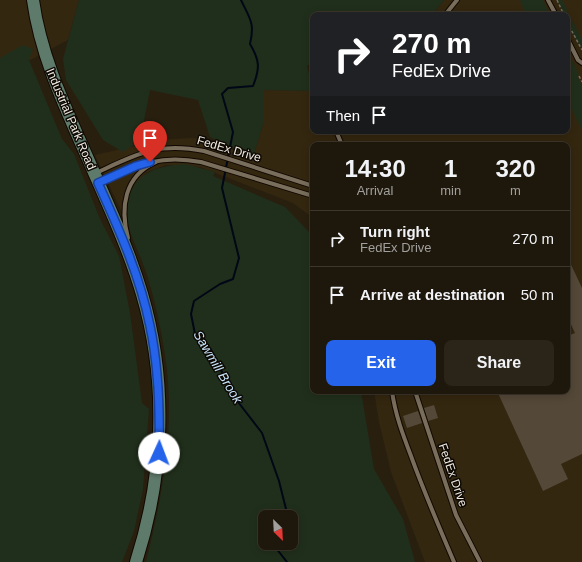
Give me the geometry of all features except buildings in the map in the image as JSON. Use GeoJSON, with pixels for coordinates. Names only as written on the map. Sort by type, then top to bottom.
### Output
{"type":"FeatureCollection","features":[{"type":"Feature","properties":{"kind":"street","name":"Industrial Park Road"},"geometry":{"type":"LineString","coordinates":[[33,0],[40,35],[57,90],[121,235],[142,294],[155,356],[160,421],[159,453],[155,486],[148,519],[136,562]]}},
{"type":"Feature","properties":{"kind":"lane"},"geometry":{"type":"LineString","coordinates":[[447,12],[457,0]]}},
{"type":"Feature","properties":{"kind":"lane"},"geometry":{"type":"LineString","coordinates":[[548,0],[554,12]]}},
{"type":"Feature","properties":{"kind":"lane"},"geometry":{"type":"LineString","coordinates":[[570,44],[578,60],[582,63]]}},
{"type":"Feature","properties":{"kind":"lane","name":"FedEx Drive"},"geometry":{"type":"LineString","coordinates":[[96,178],[132,156],[161,148],[189,148],[237,161],[310,185]]}},
{"type":"Feature","properties":{"kind":"lane","name":"FedEx Drive"},"geometry":{"type":"LineString","coordinates":[[96,178],[162,160],[187,160],[217,167],[310,195]]}},
{"type":"Feature","properties":{"kind":"lane"},"geometry":{"type":"LineString","coordinates":[[142,294],[123,213],[129,189],[136,176],[152,164],[162,160]]}},
{"type":"Feature","properties":{"kind":"lane"},"geometry":{"type":"LineString","coordinates":[[393,394],[398,419],[416,470],[454,562]]}},
{"type":"Feature","properties":{"kind":"lane","name":"FedEx Drive"},"geometry":{"type":"LineString","coordinates":[[416,394],[456,515],[480,562]]}},
{"type":"Feature","properties":{"kind":"path"},"geometry":{"type":"LineString","coordinates":[[557,0],[563,12]]}},
{"type":"Feature","properties":{"kind":"path"},"geometry":{"type":"LineString","coordinates":[[570,28],[582,51]]}},
{"type":"Feature","properties":{"kind":"path"},"geometry":{"type":"LineString","coordinates":[[579,76],[582,82]]}},
{"type":"Feature","properties":{"kind":"shaded area"},"geometry":{"type":"Polygon","coordinates":[[[0,0],[79,0],[68,40],[0,76],[0,0]]]}},
{"type":"Feature","properties":{"kind":"shaded area"},"geometry":{"type":"Polygon","coordinates":[[[444,0],[582,0],[582,562],[425,562],[391,472],[379,422],[374,394],[570,394],[570,142],[310,142],[310,216],[293,203],[200,167],[166,165],[147,172],[137,182],[132,192],[127,211],[129,227],[95,155],[161,140],[192,138],[206,140],[253,157],[263,124],[263,90],[310,91],[310,134],[570,134],[570,12],[434,12],[444,0]]]}},
{"type":"Feature","properties":{"kind":"green space"},"geometry":{"type":"Polygon","coordinates":[[[79,0],[444,0],[434,12],[310,12],[310,64],[307,66],[310,78],[310,91],[263,90],[263,124],[253,157],[210,137],[198,100],[150,90],[140,141],[123,152],[103,140],[66,80],[63,59],[79,0]]]}},
{"type":"Feature","properties":{"kind":"green space"},"geometry":{"type":"Polygon","coordinates":[[[520,0],[543,0],[549,12],[523,12],[520,0]]]}},
{"type":"Feature","properties":{"kind":"green space"},"geometry":{"type":"Polygon","coordinates":[[[557,0],[562,0],[568,12],[563,12],[557,0]]]}},
{"type":"Feature","properties":{"kind":"green space"},"geometry":{"type":"Polygon","coordinates":[[[570,16],[582,40],[582,50],[570,28],[570,16]]]}},
{"type":"Feature","properties":{"kind":"green space"},"geometry":{"type":"Polygon","coordinates":[[[23,45],[33,49],[29,60],[62,139],[74,154],[100,219],[119,256],[130,313],[142,403],[149,409],[143,489],[134,531],[122,562],[0,562],[0,58],[23,45]]]}},
{"type":"Feature","properties":{"kind":"green space"},"geometry":{"type":"Polygon","coordinates":[[[570,56],[579,75],[577,76],[582,85],[582,131],[570,105],[570,56]]]}},
{"type":"Feature","properties":{"kind":"green space"},"geometry":{"type":"Polygon","coordinates":[[[185,164],[215,172],[213,176],[285,207],[310,233],[310,394],[362,394],[374,469],[403,519],[415,562],[146,562],[158,511],[166,459],[169,408],[168,381],[157,310],[146,272],[128,225],[127,208],[128,200],[137,182],[143,176],[166,166],[185,164]]]}},
{"type":"Feature","properties":{"kind":"waterway","name":"Sawmill Brook"},"geometry":{"type":"LineString","coordinates":[[241,0],[251,21],[252,31],[250,44],[256,55],[258,65],[257,74],[253,86],[228,88],[222,94],[233,132],[222,188],[239,258],[233,279],[220,284],[194,301],[191,314],[195,334],[211,350],[235,398],[262,433],[279,481],[286,509],[285,510]]}},
{"type":"Feature","properties":{"kind":"waterway","name":"Sawmill Brook"},"geometry":{"type":"LineString","coordinates":[[278,550],[287,562]]}},
{"type":"Feature","properties":{"kind":"route"},"geometry":{"type":"LineString","coordinates":[[150,162],[136,166],[98,183],[132,264],[142,294],[150,326],[158,388],[160,421],[159,453]]}}]}
